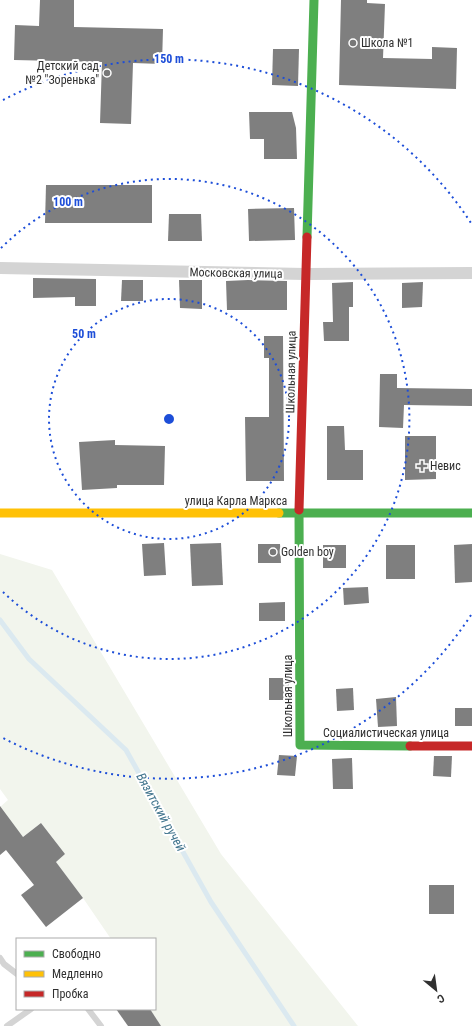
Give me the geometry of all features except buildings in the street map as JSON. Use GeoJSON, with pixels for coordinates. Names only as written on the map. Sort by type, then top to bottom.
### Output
{"type":"FeatureCollection","features":[{"type":"Feature","properties":{"kind":"street","name":"Школьная улица"},"geometry":{"type":"LineString","coordinates":[[300,745],[299,513],[314,0]]}},
{"type":"Feature","properties":{"kind":"street","name":"Московская улица"},"geometry":{"type":"LineString","coordinates":[[0,268],[305,274],[472,273]]}},
{"type":"Feature","properties":{"kind":"street","name":"улица Карла Маркса"},"geometry":{"type":"LineString","coordinates":[[0,513],[472,513]]}},
{"type":"Feature","properties":{"kind":"street","name":"Социалистическая улица"},"geometry":{"type":"LineString","coordinates":[[300,745],[472,746]]}},
{"type":"Feature","properties":{"kind":"lane"},"geometry":{"type":"LineString","coordinates":[[0,958],[4,964],[16,973]]}},
{"type":"Feature","properties":{"kind":"lane"},"geometry":{"type":"LineString","coordinates":[[7,1026],[30,1010]]}},
{"type":"Feature","properties":{"kind":"lane"},"geometry":{"type":"LineString","coordinates":[[89,1010],[101,1026]]}},
{"type":"Feature","properties":{"kind":"shaded area"},"geometry":{"type":"Polygon","coordinates":[[[0,554],[52,570],[221,854],[358,1026],[161,1026],[151,1010],[156,1010],[156,938],[110,938],[56,862],[65,854],[41,823],[23,837],[0,807],[8,800],[0,789],[0,554]]]}},
{"type":"Feature","properties":{"kind":"waterway","name":"Вязитский ручей"},"geometry":{"type":"LineString","coordinates":[[0,620],[29,659],[126,750],[211,902],[294,1026]]}},
{"type":"Feature","properties":{"kind":"traffic: fast"},"geometry":{"type":"LineString","coordinates":[[307,237],[314,0]]}},
{"type":"Feature","properties":{"kind":"traffic: fast"},"geometry":{"type":"LineString","coordinates":[[299,510],[300,745],[410,746]]}},
{"type":"Feature","properties":{"kind":"traffic: fast"},"geometry":{"type":"LineString","coordinates":[[279,513],[472,513]]}},
{"type":"Feature","properties":{"kind":"traffic: slow"},"geometry":{"type":"LineString","coordinates":[[0,513],[279,513]]}},
{"type":"Feature","properties":{"kind":"traffic: jam"},"geometry":{"type":"LineString","coordinates":[[299,510],[307,237]]}},
{"type":"Feature","properties":{"kind":"traffic: jam"},"geometry":{"type":"LineString","coordinates":[[410,746],[472,746]]}},
{"type":"Feature","properties":{"kind":"place","name":"Школа №1"},"geometry":{"type":"Point","coordinates":[353,43]}},
{"type":"Feature","properties":{"kind":"place","name":"Детский сад №2 \"Зоренька\""},"geometry":{"type":"Point","coordinates":[107,73]}},
{"type":"Feature","properties":{"kind":"place","name":"Невис"},"geometry":{"type":"Point","coordinates":[422,466]}},
{"type":"Feature","properties":{"kind":"place","name":"Golden boy"},"geometry":{"type":"Point","coordinates":[273,552]}}]}
